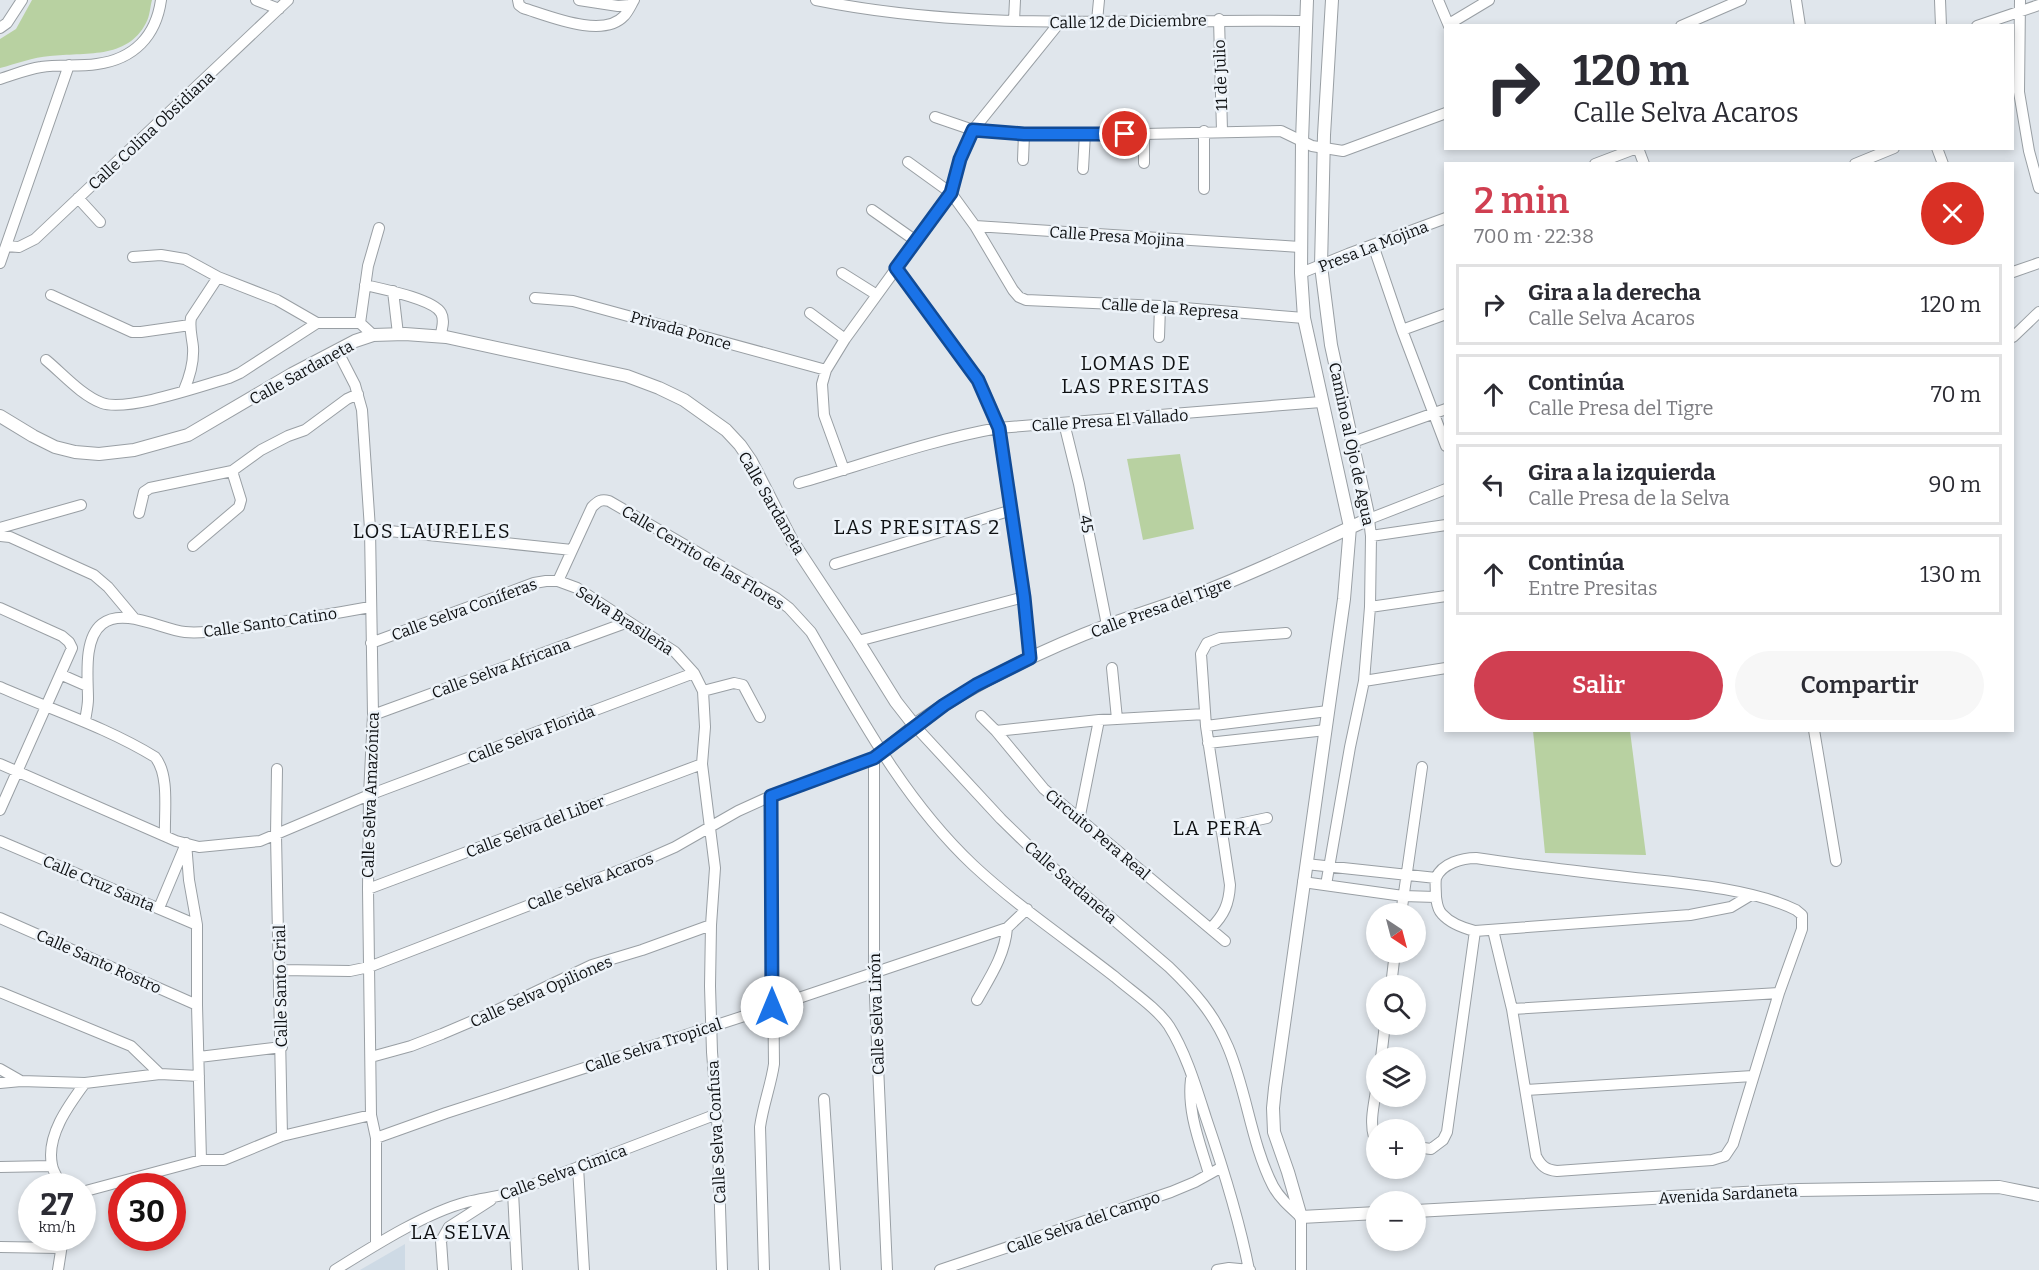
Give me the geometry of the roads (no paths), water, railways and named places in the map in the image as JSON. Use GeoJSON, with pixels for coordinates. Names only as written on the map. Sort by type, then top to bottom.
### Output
{"type":"FeatureCollection","features":[{"type":"Feature","properties":{"kind":"street"},"geometry":{"type":"LineString","coordinates":[[0,28],[7,23],[22,0]]}},
{"type":"Feature","properties":{"kind":"street"},"geometry":{"type":"LineString","coordinates":[[0,79],[41,67],[96,64],[126,55],[139,46],[152,32],[159,15],[161,0]]}},
{"type":"Feature","properties":{"kind":"street"},"geometry":{"type":"LineString","coordinates":[[256,0],[279,9]]}},
{"type":"Feature","properties":{"kind":"street","name":"Calle Colina Obsidiana"},"geometry":{"type":"LineString","coordinates":[[6,246],[19,247],[30,243],[288,0]]}},
{"type":"Feature","properties":{"kind":"street"},"geometry":{"type":"LineString","coordinates":[[518,0],[519,5],[523,8],[562,20],[597,27],[613,24],[624,16],[632,3]]}},
{"type":"Feature","properties":{"kind":"street"},"geometry":{"type":"LineString","coordinates":[[579,0],[618,6],[632,3]]}},
{"type":"Feature","properties":{"kind":"street","name":"Calle 12 de Diciembre"},"geometry":{"type":"LineString","coordinates":[[816,0],[918,15],[1014,21],[1219,19],[1305,21]]}},
{"type":"Feature","properties":{"kind":"street"},"geometry":{"type":"LineString","coordinates":[[1014,21],[1015,0]]}},
{"type":"Feature","properties":{"kind":"street"},"geometry":{"type":"LineString","coordinates":[[1097,21],[1099,0]]}},
{"type":"Feature","properties":{"kind":"street","name":"Camino al Ojo de Agua"},"geometry":{"type":"LineString","coordinates":[[1301,1217],[1274,1132],[1273,1108],[1345,588],[1350,527],[1304,318],[1300,247],[1307,0]]}},
{"type":"Feature","properties":{"kind":"street","name":"Camino al Ojo de Agua"},"geometry":{"type":"LineString","coordinates":[[1326,885],[1364,681],[1370,608],[1371,536],[1331,345],[1321,266],[1324,148],[1332,0]]}},
{"type":"Feature","properties":{"kind":"street"},"geometry":{"type":"LineString","coordinates":[[1438,0],[1449,24]]}},
{"type":"Feature","properties":{"kind":"street"},"geometry":{"type":"LineString","coordinates":[[1451,24],[1489,0]]}},
{"type":"Feature","properties":{"kind":"street"},"geometry":{"type":"LineString","coordinates":[[1686,24],[1741,0]]}},
{"type":"Feature","properties":{"kind":"street"},"geometry":{"type":"LineString","coordinates":[[1796,0],[1800,24]]}},
{"type":"Feature","properties":{"kind":"street"},"geometry":{"type":"LineString","coordinates":[[1940,0],[1941,24]]}},
{"type":"Feature","properties":{"kind":"street"},"geometry":{"type":"LineString","coordinates":[[1981,24],[2021,5],[2039,5]]}},
{"type":"Feature","properties":{"kind":"street"},"geometry":{"type":"LineString","coordinates":[[2021,5],[2019,92],[2029,151],[2039,188]]}},
{"type":"Feature","properties":{"kind":"street","name":"11 de Julio"},"geometry":{"type":"LineString","coordinates":[[1219,19],[1222,131]]}},
{"type":"Feature","properties":{"kind":"street"},"geometry":{"type":"LineString","coordinates":[[844,470],[824,415],[822,384],[826,370],[845,339],[951,193],[960,159],[973,130],[1060,22]]}},
{"type":"Feature","properties":{"kind":"street"},"geometry":{"type":"LineString","coordinates":[[0,263],[69,65]]}},
{"type":"Feature","properties":{"kind":"street","name":"11 de Julio"},"geometry":{"type":"LineString","coordinates":[[935,117],[973,130],[1024,134],[1281,131],[1302,141],[1342,151],[1444,115]]}},
{"type":"Feature","properties":{"kind":"street"},"geometry":{"type":"LineString","coordinates":[[1204,132],[1204,189]]}},
{"type":"Feature","properties":{"kind":"street"},"geometry":{"type":"LineString","coordinates":[[1083,169],[1085,133]]}},
{"type":"Feature","properties":{"kind":"street"},"geometry":{"type":"LineString","coordinates":[[1023,160],[1024,134]]}},
{"type":"Feature","properties":{"kind":"street"},"geometry":{"type":"LineString","coordinates":[[1144,134],[1144,163]]}},
{"type":"Feature","properties":{"kind":"street"},"geometry":{"type":"LineString","coordinates":[[1600,162],[1633,150]]}},
{"type":"Feature","properties":{"kind":"street"},"geometry":{"type":"LineString","coordinates":[[1860,162],[1889,150]]}},
{"type":"Feature","properties":{"kind":"street"},"geometry":{"type":"LineString","coordinates":[[908,162],[951,193],[975,226]]}},
{"type":"Feature","properties":{"kind":"street"},"geometry":{"type":"LineString","coordinates":[[78,198],[100,222]]}},
{"type":"Feature","properties":{"kind":"street"},"geometry":{"type":"LineString","coordinates":[[872,210],[916,241]]}},
{"type":"Feature","properties":{"kind":"street","name":"Presa La Mojina"},"geometry":{"type":"LineString","coordinates":[[1301,273],[1444,219]]}},
{"type":"Feature","properties":{"kind":"street","name":"Calle Presa Mojina"},"geometry":{"type":"LineString","coordinates":[[975,226],[1300,247]]}},
{"type":"Feature","properties":{"kind":"street","name":"Calle de la Represa"},"geometry":{"type":"LineString","coordinates":[[975,226],[1019,297],[1026,300],[1160,306],[1304,318]]}},
{"type":"Feature","properties":{"kind":"street"},"geometry":{"type":"LineString","coordinates":[[360,323],[368,266],[378,228]]}},
{"type":"Feature","properties":{"kind":"street"},"geometry":{"type":"LineString","coordinates":[[1373,245],[1444,440]]}},
{"type":"Feature","properties":{"kind":"street"},"geometry":{"type":"LineString","coordinates":[[133,257],[160,255],[185,259],[218,277],[277,300],[317,323],[360,323],[373,335]]}},
{"type":"Feature","properties":{"kind":"street"},"geometry":{"type":"LineString","coordinates":[[2014,272],[2039,263]]}},
{"type":"Feature","properties":{"kind":"street"},"geometry":{"type":"LineString","coordinates":[[896,268],[978,380],[999,428],[1024,597],[1030,658]]}},
{"type":"Feature","properties":{"kind":"street"},"geometry":{"type":"LineString","coordinates":[[842,273],[877,295]]}},
{"type":"Feature","properties":{"kind":"street"},"geometry":{"type":"LineString","coordinates":[[184,390],[190,377],[192,363],[190,325],[197,307],[218,277]]}},
{"type":"Feature","properties":{"kind":"street"},"geometry":{"type":"LineString","coordinates":[[365,285],[393,291],[433,306],[441,312],[443,320],[440,337]]}},
{"type":"Feature","properties":{"kind":"street"},"geometry":{"type":"LineString","coordinates":[[393,291],[398,334]]}},
{"type":"Feature","properties":{"kind":"street"},"geometry":{"type":"LineString","coordinates":[[51,295],[132,332],[190,325]]}},
{"type":"Feature","properties":{"kind":"street","name":"Privada Ponce"},"geometry":{"type":"LineString","coordinates":[[535,298],[573,301],[826,370]]}},
{"type":"Feature","properties":{"kind":"street"},"geometry":{"type":"LineString","coordinates":[[1159,337],[1160,306]]}},
{"type":"Feature","properties":{"kind":"street"},"geometry":{"type":"LineString","coordinates":[[2014,336],[2039,312]]}},
{"type":"Feature","properties":{"kind":"street"},"geometry":{"type":"LineString","coordinates":[[810,313],[845,339]]}},
{"type":"Feature","properties":{"kind":"street"},"geometry":{"type":"LineString","coordinates":[[1402,330],[1444,315]]}},
{"type":"Feature","properties":{"kind":"street"},"geometry":{"type":"LineString","coordinates":[[46,360],[84,392],[103,403],[129,404],[240,373],[317,323]]}},
{"type":"Feature","properties":{"kind":"street","name":"Calle Sardaneta"},"geometry":{"type":"LineString","coordinates":[[0,416],[33,436],[75,453],[99,454],[134,450],[188,435],[338,350],[373,335],[398,334],[440,337],[627,376],[668,392],[708,416],[726,430],[750,461],[792,541],[896,702],[914,725],[1029,847],[1189,986],[1206,1007],[1228,1047],[1274,1187],[1282,1199],[1301,1217]]}},
{"type":"Feature","properties":{"kind":"street","name":"Calle Selva Amazónica"},"geometry":{"type":"LineString","coordinates":[[338,350],[357,389],[362,410],[370,529],[374,715],[369,795],[368,889],[371,1114],[376,1138],[376,1245]]}},
{"type":"Feature","properties":{"kind":"street"},"geometry":{"type":"LineString","coordinates":[[139,513],[144,492],[150,488],[232,471],[261,450],[305,430],[357,389]]}},
{"type":"Feature","properties":{"kind":"street","name":"Calle Presa El Vallado"},"geometry":{"type":"LineString","coordinates":[[799,483],[950,438],[999,428],[1321,402]]}},
{"type":"Feature","properties":{"kind":"street"},"geometry":{"type":"LineString","coordinates":[[1353,442],[1444,410]]}},
{"type":"Feature","properties":{"kind":"street","name":"45"},"geometry":{"type":"LineString","coordinates":[[1064,423],[1079,484],[1107,625]]}},
{"type":"Feature","properties":{"kind":"street"},"geometry":{"type":"LineString","coordinates":[[193,546],[239,507],[241,500],[232,471]]}},
{"type":"Feature","properties":{"kind":"street","name":"Calle Presa del Tigre"},"geometry":{"type":"LineString","coordinates":[[881,753],[914,725],[976,685],[1030,658],[1107,625],[1240,578],[1350,527],[1444,490]]}},
{"type":"Feature","properties":{"kind":"street","name":"Calle Cerrito de las Flores"},"geometry":{"type":"LineString","coordinates":[[592,507],[600,501],[609,501],[766,592],[789,608],[811,632],[881,753]]}},
{"type":"Feature","properties":{"kind":"street"},"geometry":{"type":"LineString","coordinates":[[0,528],[81,505]]}},
{"type":"Feature","properties":{"kind":"street","name":"Selva Brasileña"},"geometry":{"type":"LineString","coordinates":[[592,507],[558,581],[577,588],[675,652],[694,673]]}},
{"type":"Feature","properties":{"kind":"street"},"geometry":{"type":"LineString","coordinates":[[835,564],[1012,510]]}},
{"type":"Feature","properties":{"kind":"street"},"geometry":{"type":"LineString","coordinates":[[1371,536],[1444,525]]}},
{"type":"Feature","properties":{"kind":"street"},"geometry":{"type":"LineString","coordinates":[[370,529],[572,550]]}},
{"type":"Feature","properties":{"kind":"street"},"geometry":{"type":"LineString","coordinates":[[0,536],[10,537],[94,575],[108,587],[134,618]]}},
{"type":"Feature","properties":{"kind":"street","name":"Calle Selva Coníferas"},"geometry":{"type":"LineString","coordinates":[[371,642],[534,583],[558,581]]}},
{"type":"Feature","properties":{"kind":"street"},"geometry":{"type":"LineString","coordinates":[[1370,608],[1444,596]]}},
{"type":"Feature","properties":{"kind":"street"},"geometry":{"type":"LineString","coordinates":[[858,641],[1024,597]]}},
{"type":"Feature","properties":{"kind":"street","name":"Calle Santo Catino"},"geometry":{"type":"LineString","coordinates":[[134,618],[164,628],[188,632],[209,632],[273,624],[370,607]]}},
{"type":"Feature","properties":{"kind":"street"},"geometry":{"type":"LineString","coordinates":[[0,608],[62,636],[72,648],[62,675],[0,810]]}},
{"type":"Feature","properties":{"kind":"street"},"geometry":{"type":"LineString","coordinates":[[85,721],[90,649],[96,632],[102,624],[110,620],[134,618]]}},
{"type":"Feature","properties":{"kind":"street","name":"Calle Selva Africana"},"geometry":{"type":"LineString","coordinates":[[374,715],[628,622]]}},
{"type":"Feature","properties":{"kind":"street"},"geometry":{"type":"LineString","coordinates":[[1211,928],[1226,910],[1230,898],[1230,885],[1208,743],[1201,654],[1207,644],[1220,638],[1286,633]]}},
{"type":"Feature","properties":{"kind":"street"},"geometry":{"type":"LineString","coordinates":[[1112,668],[1117,719]]}},
{"type":"Feature","properties":{"kind":"street"},"geometry":{"type":"LineString","coordinates":[[1364,681],[1444,668]]}},
{"type":"Feature","properties":{"kind":"street","name":"Calle Selva Confusa"},"geometry":{"type":"LineString","coordinates":[[694,673],[703,691],[705,727],[702,764],[715,868],[711,925],[711,1026],[717,1114],[722,1270]]}},
{"type":"Feature","properties":{"kind":"street","name":"Calle Selva Florida"},"geometry":{"type":"LineString","coordinates":[[186,843],[199,847],[260,841],[369,795],[694,673]]}},
{"type":"Feature","properties":{"kind":"street"},"geometry":{"type":"LineString","coordinates":[[62,675],[87,686]]}},
{"type":"Feature","properties":{"kind":"street"},"geometry":{"type":"LineString","coordinates":[[703,691],[739,683],[747,688],[760,717]]}},
{"type":"Feature","properties":{"kind":"street"},"geometry":{"type":"LineString","coordinates":[[0,687],[47,708],[85,721],[155,757],[161,765],[164,777],[165,836]]}},
{"type":"Feature","properties":{"kind":"street"},"geometry":{"type":"LineString","coordinates":[[1206,726],[1328,711]]}},
{"type":"Feature","properties":{"kind":"street"},"geometry":{"type":"LineString","coordinates":[[996,731],[1099,720],[1205,714]]}},
{"type":"Feature","properties":{"kind":"street","name":"Circuito Pera Real"},"geometry":{"type":"LineString","coordinates":[[981,716],[1044,789],[1225,941]]}},
{"type":"Feature","properties":{"kind":"street"},"geometry":{"type":"LineString","coordinates":[[1079,820],[1099,720]]}},
{"type":"Feature","properties":{"kind":"street"},"geometry":{"type":"LineString","coordinates":[[1208,743],[1326,730]]}},
{"type":"Feature","properties":{"kind":"street"},"geometry":{"type":"LineString","coordinates":[[1814,732],[1836,861]]}},
{"type":"Feature","properties":{"kind":"street"},"geometry":{"type":"LineString","coordinates":[[881,753],[923,809],[953,844],[980,870],[1121,983],[1168,1025],[1192,1076],[1222,1167],[1250,1270],[1229,1268],[1217,1270]]}},
{"type":"Feature","properties":{"kind":"street","name":"Calle Selva Acaros"},"geometry":{"type":"LineString","coordinates":[[280,970],[350,971],[369,967],[641,862],[675,847],[738,811],[771,796],[881,753]]}},
{"type":"Feature","properties":{"kind":"street","name":"Calle Selva Lirón"},"geometry":{"type":"LineString","coordinates":[[881,753],[874,974],[887,1270]]}},
{"type":"Feature","properties":{"kind":"street"},"geometry":{"type":"LineString","coordinates":[[0,764],[186,843]]}},
{"type":"Feature","properties":{"kind":"street","name":"Calle Selva del Liber"},"geometry":{"type":"LineString","coordinates":[[368,889],[702,764]]}},
{"type":"Feature","properties":{"kind":"street"},"geometry":{"type":"LineString","coordinates":[[1402,903],[1422,767]]}},
{"type":"Feature","properties":{"kind":"street","name":"Calle Santo Grial"},"geometry":{"type":"LineString","coordinates":[[277,770],[276,835],[282,1136]]}},
{"type":"Feature","properties":{"kind":"street"},"geometry":{"type":"LineString","coordinates":[[764,1270],[760,1127],[774,1064],[771,796]]}},
{"type":"Feature","properties":{"kind":"street"},"geometry":{"type":"LineString","coordinates":[[1220,828],[1267,818]]}},
{"type":"Feature","properties":{"kind":"street","name":"Calle Cruz Santa"},"geometry":{"type":"LineString","coordinates":[[0,841],[197,925]]}},
{"type":"Feature","properties":{"kind":"street"},"geometry":{"type":"LineString","coordinates":[[159,908],[186,843]]}},
{"type":"Feature","properties":{"kind":"street"},"geometry":{"type":"LineString","coordinates":[[186,843],[189,880],[197,925],[201,1160]]}},
{"type":"Feature","properties":{"kind":"street"},"geometry":{"type":"LineString","coordinates":[[1493,930],[1512,1009],[1536,1156],[1540,1164],[1548,1170],[1557,1171],[1719,1159],[1730,1151],[1733,1144],[1803,921],[1802,915],[1789,906],[1751,895],[1695,885],[1476,858],[1465,858],[1452,863],[1442,870],[1437,878],[1436,897],[1441,913],[1461,927],[1474,931],[1690,915],[1731,907],[1751,895]]}},
{"type":"Feature","properties":{"kind":"street"},"geometry":{"type":"LineString","coordinates":[[1306,864],[1437,878]]}},
{"type":"Feature","properties":{"kind":"street"},"geometry":{"type":"LineString","coordinates":[[1303,882],[1403,896],[1436,897]]}},
{"type":"Feature","properties":{"kind":"street","name":"Calle Selva Tropical"},"geometry":{"type":"LineString","coordinates":[[376,1138],[1007,928],[1027,909]]}},
{"type":"Feature","properties":{"kind":"street","name":"Calle Santo Rostro"},"geometry":{"type":"LineString","coordinates":[[0,918],[197,1005]]}},
{"type":"Feature","properties":{"kind":"street","name":"Calle Selva Opiliones"},"geometry":{"type":"LineString","coordinates":[[370,1057],[411,1046],[460,1026],[592,965],[711,925]]}},
{"type":"Feature","properties":{"kind":"street"},"geometry":{"type":"LineString","coordinates":[[977,1000],[1002,953],[1007,928]]}},
{"type":"Feature","properties":{"kind":"street"},"geometry":{"type":"LineString","coordinates":[[1426,1149],[1431,1149],[1443,1140],[1447,1132],[1474,931]]}},
{"type":"Feature","properties":{"kind":"street"},"geometry":{"type":"LineString","coordinates":[[0,992],[131,1046],[160,1074]]}},
{"type":"Feature","properties":{"kind":"street"},"geometry":{"type":"LineString","coordinates":[[1512,1009],[1779,993]]}},
{"type":"Feature","properties":{"kind":"street"},"geometry":{"type":"LineString","coordinates":[[199,1057],[282,1047]]}},
{"type":"Feature","properties":{"kind":"street"},"geometry":{"type":"LineString","coordinates":[[0,1069],[21,1081]]}},
{"type":"Feature","properties":{"kind":"street"},"geometry":{"type":"LineString","coordinates":[[0,1083],[21,1081],[85,1083],[160,1074],[198,1076]]}},
{"type":"Feature","properties":{"kind":"street"},"geometry":{"type":"LineString","coordinates":[[1192,1076],[1189,1096],[1192,1114],[1209,1174]]}},
{"type":"Feature","properties":{"kind":"street"},"geometry":{"type":"LineString","coordinates":[[1526,1090],[1754,1076]]}},
{"type":"Feature","properties":{"kind":"street"},"geometry":{"type":"LineString","coordinates":[[56,1173],[52,1166],[52,1143],[69,1105],[85,1083]]}},
{"type":"Feature","properties":{"kind":"street"},"geometry":{"type":"LineString","coordinates":[[824,1099],[836,1270]]}},
{"type":"Feature","properties":{"kind":"street"},"geometry":{"type":"LineString","coordinates":[[96,1188],[201,1160],[224,1160],[282,1136],[371,1114]]}},
{"type":"Feature","properties":{"kind":"street","name":"Calle Selva Cimica"},"geometry":{"type":"LineString","coordinates":[[334,1270],[432,1216],[467,1202],[494,1198],[513,1192],[717,1114]]}},
{"type":"Feature","properties":{"kind":"street"},"geometry":{"type":"LineString","coordinates":[[0,1167],[52,1166]]}},
{"type":"Feature","properties":{"kind":"street"},"geometry":{"type":"LineString","coordinates":[[578,1167],[584,1270]]}},
{"type":"Feature","properties":{"kind":"street","name":"Calle Selva del Campo"},"geometry":{"type":"LineString","coordinates":[[940,1270],[1171,1192],[1222,1167]]}},
{"type":"Feature","properties":{"kind":"street","name":"Avenida Sardaneta"},"geometry":{"type":"LineString","coordinates":[[1426,1210],[1798,1190],[1999,1187],[2039,1195]]}},
{"type":"Feature","properties":{"kind":"street"},"geometry":{"type":"LineString","coordinates":[[513,1192],[517,1270]]}},
{"type":"Feature","properties":{"kind":"street"},"geometry":{"type":"LineString","coordinates":[[443,1270],[441,1241],[449,1227],[494,1198]]}},
{"type":"Feature","properties":{"kind":"street"},"geometry":{"type":"LineString","coordinates":[[1301,1270],[1301,1217],[1366,1214]]}},
{"type":"Feature","properties":{"kind":"street"},"geometry":{"type":"LineString","coordinates":[[0,1247],[18,1246]]}},
{"type":"Feature","properties":{"kind":"street"},"geometry":{"type":"LineString","coordinates":[[58,1270],[61,1251]]}},
{"type":"Feature","properties":{"kind":"district","name":"LOMAS DE LAS PRESITAS"},"geometry":{"type":"Point","coordinates":[1136,374]}},
{"type":"Feature","properties":{"kind":"district","name":"LAS PRESITAS 2"},"geometry":{"type":"Point","coordinates":[917,527]}},
{"type":"Feature","properties":{"kind":"district","name":"LOS LAURELES"},"geometry":{"type":"Point","coordinates":[432,531]}},
{"type":"Feature","properties":{"kind":"district","name":"LA PERA"},"geometry":{"type":"Point","coordinates":[1218,828]}},
{"type":"Feature","properties":{"kind":"district","name":"LA SELVA"},"geometry":{"type":"Point","coordinates":[461,1232]}}]}
